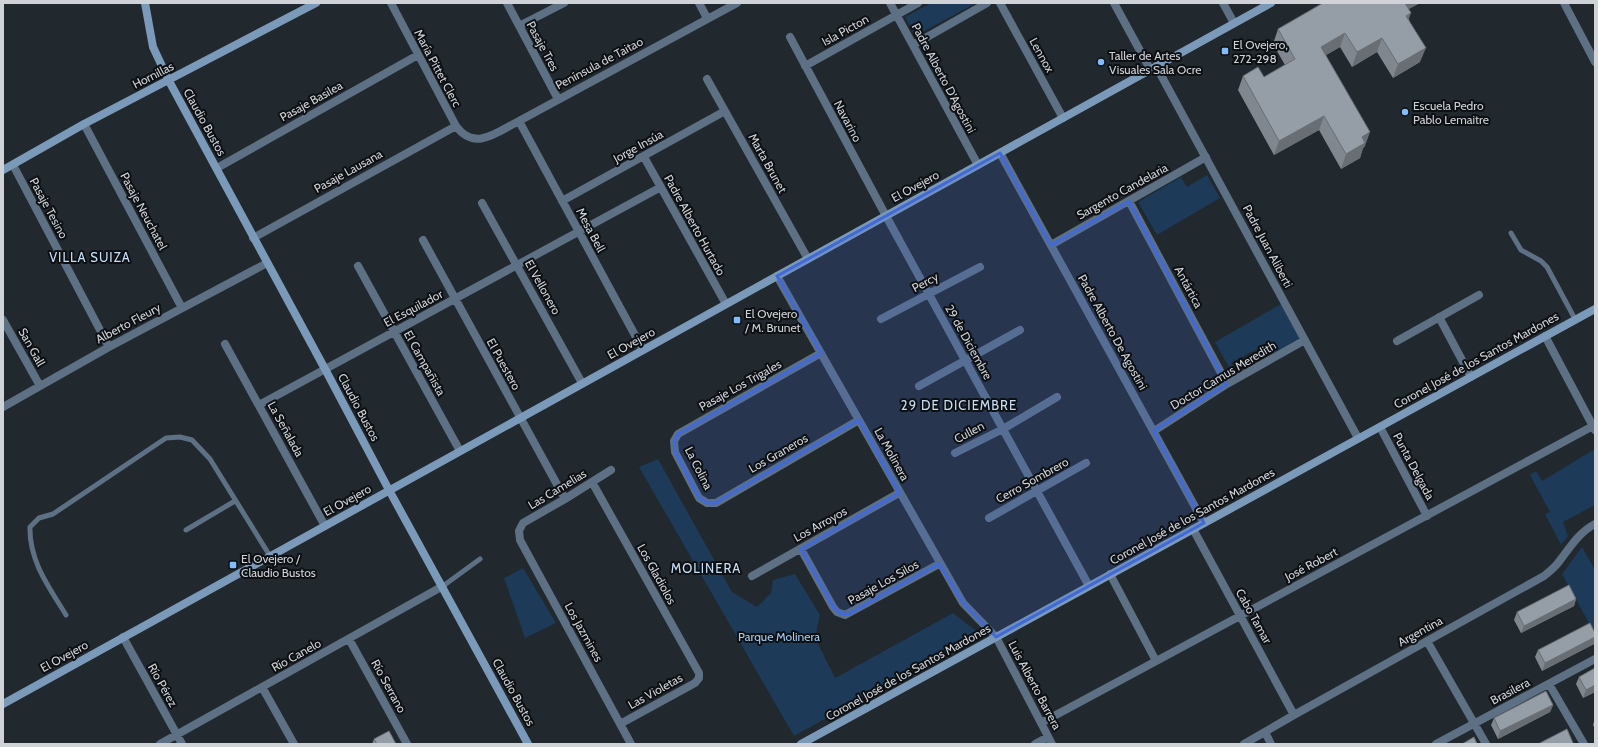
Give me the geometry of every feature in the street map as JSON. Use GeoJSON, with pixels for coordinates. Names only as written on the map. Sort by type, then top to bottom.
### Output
{"type":"FeatureCollection","features":[{"type":"Feature","properties":{"kind":"street","name":"Claudio Bustos"},"geometry":{"type":"LineString","coordinates":[[145,3],[153,47],[169,81],[217,168],[266,263],[528,744]]}},
{"type":"Feature","properties":{"kind":"street","name":"Hornillas"},"geometry":{"type":"LineString","coordinates":[[3,170],[84,124],[316,3]]}},
{"type":"Feature","properties":{"kind":"street","name":"María Pittet Clerc"},"geometry":{"type":"LineString","coordinates":[[390,3],[456,126],[464,134],[471,138]]}},
{"type":"Feature","properties":{"kind":"street","name":"Pasaje Tres"},"geometry":{"type":"LineString","coordinates":[[507,3],[558,100]]}},
{"type":"Feature","properties":{"kind":"street"},"geometry":{"type":"LineString","coordinates":[[519,26],[564,3]]}},
{"type":"Feature","properties":{"kind":"street"},"geometry":{"type":"LineString","coordinates":[[699,3],[707,18]]}},
{"type":"Feature","properties":{"kind":"street","name":"Península de Taitao"},"geometry":{"type":"LineString","coordinates":[[471,138],[486,138],[737,3]]}},
{"type":"Feature","properties":{"kind":"street","name":"Padre Alberto D'Agostini"},"geometry":{"type":"LineString","coordinates":[[890,3],[978,165]]}},
{"type":"Feature","properties":{"kind":"street","name":"Isla Picton"},"geometry":{"type":"LineString","coordinates":[[805,66],[918,3]]}},
{"type":"Feature","properties":{"kind":"street"},"geometry":{"type":"LineString","coordinates":[[913,45],[987,3]]}},
{"type":"Feature","properties":{"kind":"street","name":"Lennox"},"geometry":{"type":"LineString","coordinates":[[1000,3],[1063,118]]}},
{"type":"Feature","properties":{"kind":"street","name":"Padre Juan Aliberti"},"geometry":{"type":"LineString","coordinates":[[1114,3],[1206,157],[1358,438]]}},
{"type":"Feature","properties":{"kind":"street"},"geometry":{"type":"LineString","coordinates":[[1223,3],[1234,23]]}},
{"type":"Feature","properties":{"kind":"street","name":"El Ovejero"},"geometry":{"type":"LineString","coordinates":[[3,704],[1271,3]]}},
{"type":"Feature","properties":{"kind":"street"},"geometry":{"type":"LineString","coordinates":[[1564,3],[1595,62]]}},
{"type":"Feature","properties":{"kind":"street","name":"Navarino"},"geometry":{"type":"LineString","coordinates":[[790,38],[886,216]]}},
{"type":"Feature","properties":{"kind":"street","name":"Pasaje Basilea"},"geometry":{"type":"LineString","coordinates":[[217,168],[418,55]]}},
{"type":"Feature","properties":{"kind":"street","name":"Marta Brunet"},"geometry":{"type":"LineString","coordinates":[[707,79],[808,258]]}},
{"type":"Feature","properties":{"kind":"street","name":"Jorge Insúa"},"geometry":{"type":"LineString","coordinates":[[562,201],[725,111]]}},
{"type":"Feature","properties":{"kind":"street","name":"Mesa Bell"},"geometry":{"type":"LineString","coordinates":[[519,121],[643,350]]}},
{"type":"Feature","properties":{"kind":"street","name":"Pasaje Neuchatel"},"geometry":{"type":"LineString","coordinates":[[84,124],[182,308]]}},
{"type":"Feature","properties":{"kind":"street","name":"Pasaje Lausana"},"geometry":{"type":"LineString","coordinates":[[253,238],[456,126]]}},
{"type":"Feature","properties":{"kind":"street","name":"Padre Alberto De Agostini"},"geometry":{"type":"LineString","coordinates":[[1000,153],[1204,523]]}},
{"type":"Feature","properties":{"kind":"street","name":"Padre Alberto Hurtado"},"geometry":{"type":"LineString","coordinates":[[644,157],[726,304]]}},
{"type":"Feature","properties":{"kind":"street","name":"Sargento Candelaria"},"geometry":{"type":"LineString","coordinates":[[1051,245],[1206,157]]}},
{"type":"Feature","properties":{"kind":"street","name":"Pasaje Tesino"},"geometry":{"type":"LineString","coordinates":[[13,165],[109,347]]}},
{"type":"Feature","properties":{"kind":"street","name":"El Esquilador"},"geometry":{"type":"LineString","coordinates":[[259,405],[661,187]]}},
{"type":"Feature","properties":{"kind":"street","name":"Antártica"},"geometry":{"type":"LineString","coordinates":[[1129,201],[1227,384]]}},
{"type":"Feature","properties":{"kind":"street","name":"El Vellonero"},"geometry":{"type":"LineString","coordinates":[[482,203],[582,383]]}},
{"type":"Feature","properties":{"kind":"street","name":"29 de Diciembre"},"geometry":{"type":"LineString","coordinates":[[886,216],[1089,586]]}},
{"type":"Feature","properties":{"kind":"street","name":"El Puestero"},"geometry":{"type":"LineString","coordinates":[[423,240],[564,499]]}},
{"type":"Feature","properties":{"kind":"street","name":"Alberto Fleury"},"geometry":{"type":"LineString","coordinates":[[3,407],[109,347],[266,263]]}},
{"type":"Feature","properties":{"kind":"street","name":"El Campañista"},"geometry":{"type":"LineString","coordinates":[[358,266],[460,451]]}},
{"type":"Feature","properties":{"kind":"street","name":"Percy"},"geometry":{"type":"LineString","coordinates":[[881,319],[980,267]]}},
{"type":"Feature","properties":{"kind":"street","name":"La Molinera"},"geometry":{"type":"LineString","coordinates":[[777,276],[860,420],[939,564],[963,603],[996,637]]}},
{"type":"Feature","properties":{"kind":"street"},"geometry":{"type":"LineString","coordinates":[[1397,341],[1479,295]]}},
{"type":"Feature","properties":{"kind":"street","name":"Coronel José de los Santos Mardones"},"geometry":{"type":"LineString","coordinates":[[801,744],[1595,309]]}},
{"type":"Feature","properties":{"kind":"street"},"geometry":{"type":"LineString","coordinates":[[1439,317],[1471,377]]}},
{"type":"Feature","properties":{"kind":"street","name":"San Gall"},"geometry":{"type":"LineString","coordinates":[[3,320],[40,386]]}},
{"type":"Feature","properties":{"kind":"street"},"geometry":{"type":"LineString","coordinates":[[919,386],[1020,330]]}},
{"type":"Feature","properties":{"kind":"street"},"geometry":{"type":"LineString","coordinates":[[1545,336],[1594,428]]}},
{"type":"Feature","properties":{"kind":"street","name":"Doctor Camus Meredith"},"geometry":{"type":"LineString","coordinates":[[1154,431],[1227,384],[1305,340]]}},
{"type":"Feature","properties":{"kind":"street","name":"La Señalada"},"geometry":{"type":"LineString","coordinates":[[225,344],[325,526]]}},
{"type":"Feature","properties":{"kind":"street","name":"Pasaje Los Trigales"},"geometry":{"type":"LineString","coordinates":[[674,441],[678,434],[821,353]]}},
{"type":"Feature","properties":{"kind":"street","name":"Cullen"},"geometry":{"type":"LineString","coordinates":[[955,453],[1057,397]]}},
{"type":"Feature","properties":{"kind":"street","name":"Los Graneros"},"geometry":{"type":"LineString","coordinates":[[707,503],[716,503],[860,420]]}},
{"type":"Feature","properties":{"kind":"street","name":"Punta Delgada"},"geometry":{"type":"LineString","coordinates":[[1380,426],[1427,516]]}},
{"type":"Feature","properties":{"kind":"street","name":"José Robert"},"geometry":{"type":"LineString","coordinates":[[1041,723],[1594,428]]}},
{"type":"Feature","properties":{"kind":"street","name":"La Colina"},"geometry":{"type":"LineString","coordinates":[[674,441],[675,452],[699,498],[707,503]]}},
{"type":"Feature","properties":{"kind":"street","name":"Cerro Sombrero"},"geometry":{"type":"LineString","coordinates":[[989,518],[1086,463]]}},
{"type":"Feature","properties":{"kind":"street","name":"Las Camelias"},"geometry":{"type":"LineString","coordinates":[[519,531],[523,523],[610,470]]}},
{"type":"Feature","properties":{"kind":"street","name":"Los Gladiolos"},"geometry":{"type":"LineString","coordinates":[[592,482],[699,673],[699,678]]}},
{"type":"Feature","properties":{"kind":"street","name":"Los Arroyos"},"geometry":{"type":"LineString","coordinates":[[752,576],[900,493]]}},
{"type":"Feature","properties":{"kind":"street","name":"Argentina"},"geometry":{"type":"LineString","coordinates":[[1244,744],[1544,576],[1557,565],[1570,545],[1595,524]]}},
{"type":"Feature","properties":{"kind":"street","name":"Cabo Tamar"},"geometry":{"type":"LineString","coordinates":[[1193,529],[1294,715]]}},
{"type":"Feature","properties":{"kind":"street","name":"Los Jazmines"},"geometry":{"type":"LineString","coordinates":[[519,531],[520,540],[631,744]]}},
{"type":"Feature","properties":{"kind":"street","name":"Pasaje Los Silos"},"geometry":{"type":"LineString","coordinates":[[801,549],[837,612],[845,615],[939,564]]}},
{"type":"Feature","properties":{"kind":"street"},"geometry":{"type":"LineString","coordinates":[[1110,574],[1156,661]]}},
{"type":"Feature","properties":{"kind":"street","name":"Río Canelo"},"geometry":{"type":"LineString","coordinates":[[160,744],[442,586]]}},
{"type":"Feature","properties":{"kind":"street","name":"Luis Alberto Barrera"},"geometry":{"type":"LineString","coordinates":[[996,637],[1050,740]]}},
{"type":"Feature","properties":{"kind":"street","name":"Río Pérez"},"geometry":{"type":"LineString","coordinates":[[123,638],[182,744]]}},
{"type":"Feature","properties":{"kind":"street","name":"Río Serrano"},"geometry":{"type":"LineString","coordinates":[[349,639],[408,744]]}},
{"type":"Feature","properties":{"kind":"street"},"geometry":{"type":"LineString","coordinates":[[1427,641],[1486,744]]}},
{"type":"Feature","properties":{"kind":"street","name":"Brasilera"},"geometry":{"type":"LineString","coordinates":[[1436,744],[1595,659]]}},
{"type":"Feature","properties":{"kind":"street","name":"Las Violetas"},"geometry":{"type":"LineString","coordinates":[[620,724],[695,683],[699,678]]}},
{"type":"Feature","properties":{"kind":"street"},"geometry":{"type":"LineString","coordinates":[[1549,684],[1584,744]]}},
{"type":"Feature","properties":{"kind":"street"},"geometry":{"type":"LineString","coordinates":[[262,687],[294,744]]}},
{"type":"Feature","properties":{"kind":"street"},"geometry":{"type":"LineString","coordinates":[[1265,732],[1271,744]]}},
{"type":"Feature","properties":{"kind":"street"},"geometry":{"type":"LineString","coordinates":[[1035,744],[1050,740]]}},
{"type":"Feature","properties":{"kind":"lane"},"geometry":{"type":"LineString","coordinates":[[1511,233],[1521,250],[1541,261],[1547,267],[1575,319]]}},
{"type":"Feature","properties":{"kind":"lane"},"geometry":{"type":"LineString","coordinates":[[66,615],[35,562],[30,541],[30,527],[39,518],[52,514],[166,438],[180,437],[192,440],[210,459],[270,556]]}},
{"type":"Feature","properties":{"kind":"lane"},"geometry":{"type":"LineString","coordinates":[[186,530],[235,501]]}},
{"type":"Feature","properties":{"kind":"lane"},"geometry":{"type":"LineString","coordinates":[[442,586],[480,560]]}},
{"type":"Feature","properties":{"kind":"highlighted area"},"geometry":{"type":"Polygon","coordinates":[[[1000,153],[1051,245],[1129,201],[1227,384],[1154,431],[1204,523],[996,637],[963,603],[939,564],[849,614],[841,614],[833,607],[801,549],[899,493],[859,420],[716,503],[707,503],[699,498],[675,452],[674,441],[678,434],[821,353],[777,276],[1000,153]]]}},
{"type":"Feature","properties":{"kind":"green space"},"geometry":{"type":"Polygon","coordinates":[[[931,3],[976,3],[915,36],[905,17],[931,3]]]}},
{"type":"Feature","properties":{"kind":"green space"},"geometry":{"type":"Polygon","coordinates":[[[1207,175],[1220,198],[1157,235],[1138,202],[1181,177],[1187,187],[1207,175]]]}},
{"type":"Feature","properties":{"kind":"green space"},"geometry":{"type":"Polygon","coordinates":[[[1281,304],[1300,338],[1274,353],[1268,343],[1231,363],[1235,369],[1231,371],[1215,342],[1281,304]]]}},
{"type":"Feature","properties":{"kind":"green space"},"geometry":{"type":"Polygon","coordinates":[[[1595,449],[1595,505],[1563,522],[1568,536],[1561,545],[1545,514],[1550,512],[1530,475],[1536,471],[1542,481],[1595,449]]]}},
{"type":"Feature","properties":{"kind":"green space","name":"Parque Molinera"},"geometry":{"type":"Polygon","coordinates":[[[658,459],[732,592],[757,607],[771,593],[773,580],[795,574],[820,615],[815,638],[835,678],[953,613],[979,633],[794,736],[639,467],[658,459]]]}},
{"type":"Feature","properties":{"kind":"green space"},"geometry":{"type":"Polygon","coordinates":[[[1582,547],[1595,570],[1595,634],[1562,574],[1582,547]]]}},
{"type":"Feature","properties":{"kind":"green space"},"geometry":{"type":"Polygon","coordinates":[[[523,568],[556,623],[525,638],[504,578],[523,568]]]}},
{"type":"Feature","properties":{"kind":"building"},"geometry":{"type":"Polygon","coordinates":[[[1323,3],[1405,3],[1411,13],[1406,16],[1426,48],[1398,64],[1382,38],[1357,52],[1345,33],[1321,47],[1370,132],[1362,137],[1365,143],[1346,154],[1324,116],[1279,141],[1243,76],[1258,67],[1264,77],[1295,59],[1278,29],[1323,3]]]}},
{"type":"Feature","properties":{"kind":"building"},"geometry":{"type":"Polygon","coordinates":[[[1569,585],[1576,599],[1524,626],[1517,612],[1569,585]]]}},
{"type":"Feature","properties":{"kind":"building"},"geometry":{"type":"Polygon","coordinates":[[[1590,623],[1595,633],[1595,637],[1545,663],[1538,650],[1590,623]]]}},
{"type":"Feature","properties":{"kind":"building"},"geometry":{"type":"Polygon","coordinates":[[[1595,668],[1595,685],[1586,690],[1579,677],[1595,668]]]}},
{"type":"Feature","properties":{"kind":"building"},"geometry":{"type":"Polygon","coordinates":[[[1546,691],[1553,705],[1500,731],[1494,718],[1546,691]]]}},
{"type":"Feature","properties":{"kind":"building"},"geometry":{"type":"Polygon","coordinates":[[[1567,729],[1573,743],[1572,744],[1538,744],[1567,729]]]}},
{"type":"Feature","properties":{"kind":"building"},"geometry":{"type":"Polygon","coordinates":[[[389,731],[396,744],[377,744],[374,739],[389,731]]]}},
{"type":"Feature","properties":{"kind":"building"},"geometry":{"type":"Polygon","coordinates":[[[1474,737],[1477,744],[1462,744],[1474,737]]]}},
{"type":"Feature","properties":{"kind":"place","name":"El Ovejero, 272-298"},"geometry":{"type":"Point","coordinates":[1225,51]}},
{"type":"Feature","properties":{"kind":"place","name":"Taller de Artes Visuales Sala Ocre"},"geometry":{"type":"Point","coordinates":[1101,62]}},
{"type":"Feature","properties":{"kind":"place","name":"Escuela Pedro Pablo Lemaitre"},"geometry":{"type":"Point","coordinates":[1405,112]}},
{"type":"Feature","properties":{"kind":"place","name":"El Ovejero / M. Brunet"},"geometry":{"type":"Point","coordinates":[737,320]}},
{"type":"Feature","properties":{"kind":"place","name":"El Ovejero / Claudio Bustos"},"geometry":{"type":"Point","coordinates":[233,565]}},
{"type":"Feature","properties":{"kind":"district","name":"VILLA SUIZA"},"geometry":{"type":"Point","coordinates":[90,257]}},
{"type":"Feature","properties":{"kind":"district","name":"29 DE DICIEMBRE"},"geometry":{"type":"Point","coordinates":[959,405]}},
{"type":"Feature","properties":{"kind":"district","name":"MOLINERA"},"geometry":{"type":"Point","coordinates":[706,568]}}]}
